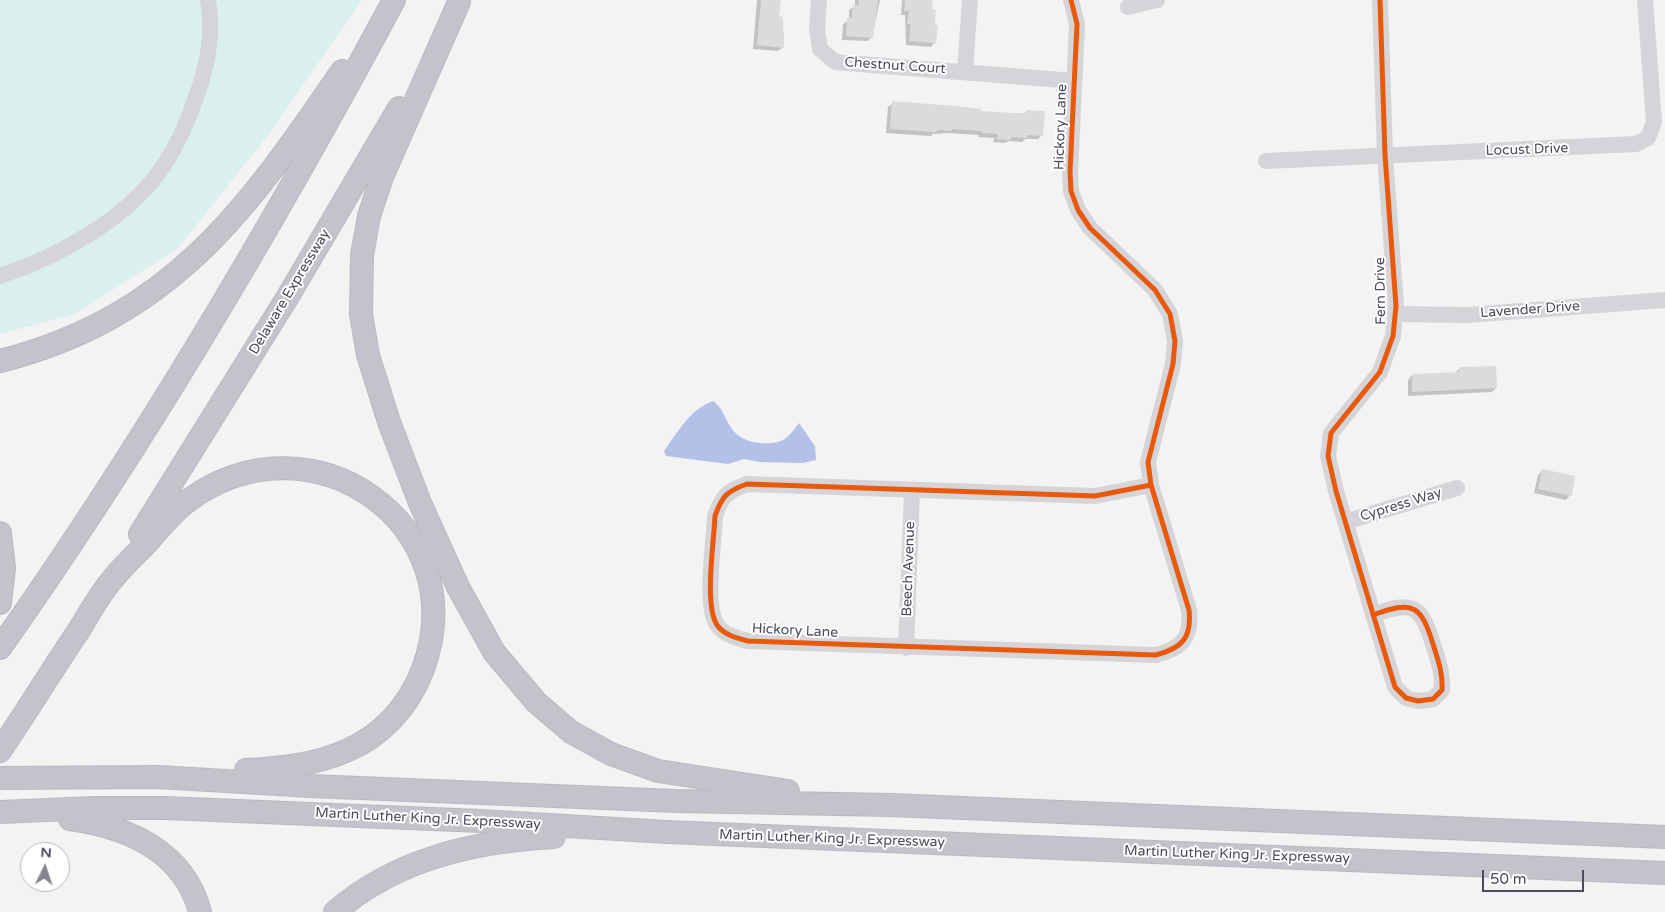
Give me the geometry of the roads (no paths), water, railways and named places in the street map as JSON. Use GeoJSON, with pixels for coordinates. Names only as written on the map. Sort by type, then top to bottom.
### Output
{"type":"FeatureCollection","features":[{"type":"Feature","properties":{"kind":"highway"},"geometry":{"type":"LineString","coordinates":[[0,361],[60,342],[110,317],[166,282],[203,250],[239,212],[272,172],[392,0]]}},
{"type":"Feature","properties":{"kind":"highway"},"geometry":{"type":"LineString","coordinates":[[0,648],[91,513],[204,333],[326,127],[392,0]]}},
{"type":"Feature","properties":{"kind":"highway"},"geometry":{"type":"LineString","coordinates":[[460,1],[375,197],[365,235],[360,295],[368,355],[389,422],[440,548],[478,623],[506,668],[536,702],[571,732],[611,754],[634,764],[682,776],[891,805]]}},
{"type":"Feature","properties":{"kind":"highway","name":"Delaware Expressway"},"geometry":{"type":"LineString","coordinates":[[112,579],[297,281],[460,1]]}},
{"type":"Feature","properties":{"kind":"highway"},"geometry":{"type":"LineString","coordinates":[[1,750],[112,579],[175,512],[200,492],[246,472],[288,467],[330,474],[355,486],[379,502],[409,535],[429,581],[433,612],[430,644],[426,660],[407,702],[375,734],[333,756],[299,765],[158,777]]}},
{"type":"Feature","properties":{"kind":"highway"},"geometry":{"type":"LineString","coordinates":[[0,533],[4,568],[0,603]]}},
{"type":"Feature","properties":{"kind":"highway","name":"Martin Luther King Jr. Expressway"},"geometry":{"type":"LineString","coordinates":[[0,778],[158,777],[311,786],[646,800],[891,805],[1665,837]]}},
{"type":"Feature","properties":{"kind":"highway","name":"Martin Luther King Jr. Expressway"},"geometry":{"type":"LineString","coordinates":[[9,812],[94,808],[165,808],[481,821],[667,832],[1664,873]]}},
{"type":"Feature","properties":{"kind":"highway"},"geometry":{"type":"LineString","coordinates":[[9,812],[110,826],[142,839],[180,870],[188,882],[200,912]]}},
{"type":"Feature","properties":{"kind":"highway"},"geometry":{"type":"LineString","coordinates":[[335,912],[360,892],[398,871],[418,862],[464,849],[519,840],[667,832]]}},
{"type":"Feature","properties":{"kind":"street"},"geometry":{"type":"LineString","coordinates":[[0,276],[28,267],[58,252],[112,218],[140,194],[164,167],[185,127],[202,80],[211,45],[208,0]]}},
{"type":"Feature","properties":{"kind":"street","name":"Chestnut Court"},"geometry":{"type":"LineString","coordinates":[[818,0],[817,28],[820,49],[835,62],[1074,81]]}},
{"type":"Feature","properties":{"kind":"street","name":"Chestnut Court"},"geometry":{"type":"LineString","coordinates":[[965,71],[970,0]]}},
{"type":"Feature","properties":{"kind":"street","name":"Hickory Lane"},"geometry":{"type":"LineString","coordinates":[[1071,0],[1077,24],[1070,172],[1071,192],[1078,210],[1090,228],[1155,290],[1170,314],[1175,341],[1173,364],[1148,462],[1151,485],[1177,568],[1190,625],[1185,640],[1171,651],[1156,655],[906,648],[748,641],[732,636],[718,626],[710,608],[715,516],[720,502],[731,489],[747,484],[1094,496],[1151,485]]}},
{"type":"Feature","properties":{"kind":"street"},"geometry":{"type":"LineString","coordinates":[[1128,7],[1157,0]]}},
{"type":"Feature","properties":{"kind":"street","name":"Fern Drive"},"geometry":{"type":"LineString","coordinates":[[1373,615],[1403,607],[1418,610],[1425,620],[1443,674],[1442,690],[1433,699],[1418,701],[1406,698],[1395,687],[1373,615],[1345,522],[1328,456],[1331,433],[1380,372],[1393,336],[1395,314],[1385,155],[1380,0]]}},
{"type":"Feature","properties":{"kind":"street","name":"Locust Drive"},"geometry":{"type":"LineString","coordinates":[[1266,161],[1636,144],[1648,138],[1654,122],[1645,0]]}},
{"type":"Feature","properties":{"kind":"street","name":"Lavender Drive"},"geometry":{"type":"LineString","coordinates":[[1395,314],[1468,314],[1665,300]]}},
{"type":"Feature","properties":{"kind":"street","name":"Cypress Way"},"geometry":{"type":"LineString","coordinates":[[1345,522],[1457,488]]}},
{"type":"Feature","properties":{"kind":"street","name":"Beech Avenue"},"geometry":{"type":"LineString","coordinates":[[906,648],[912,491]]}},
{"type":"Feature","properties":{"kind":"water"},"geometry":{"type":"Polygon","coordinates":[[[713,401],[720,408],[734,431],[748,441],[775,443],[781,441],[790,435],[799,423],[815,446],[816,460],[803,463],[760,462],[744,459],[728,464],[666,456],[664,451],[685,422],[691,415],[713,401]]]}}]}
